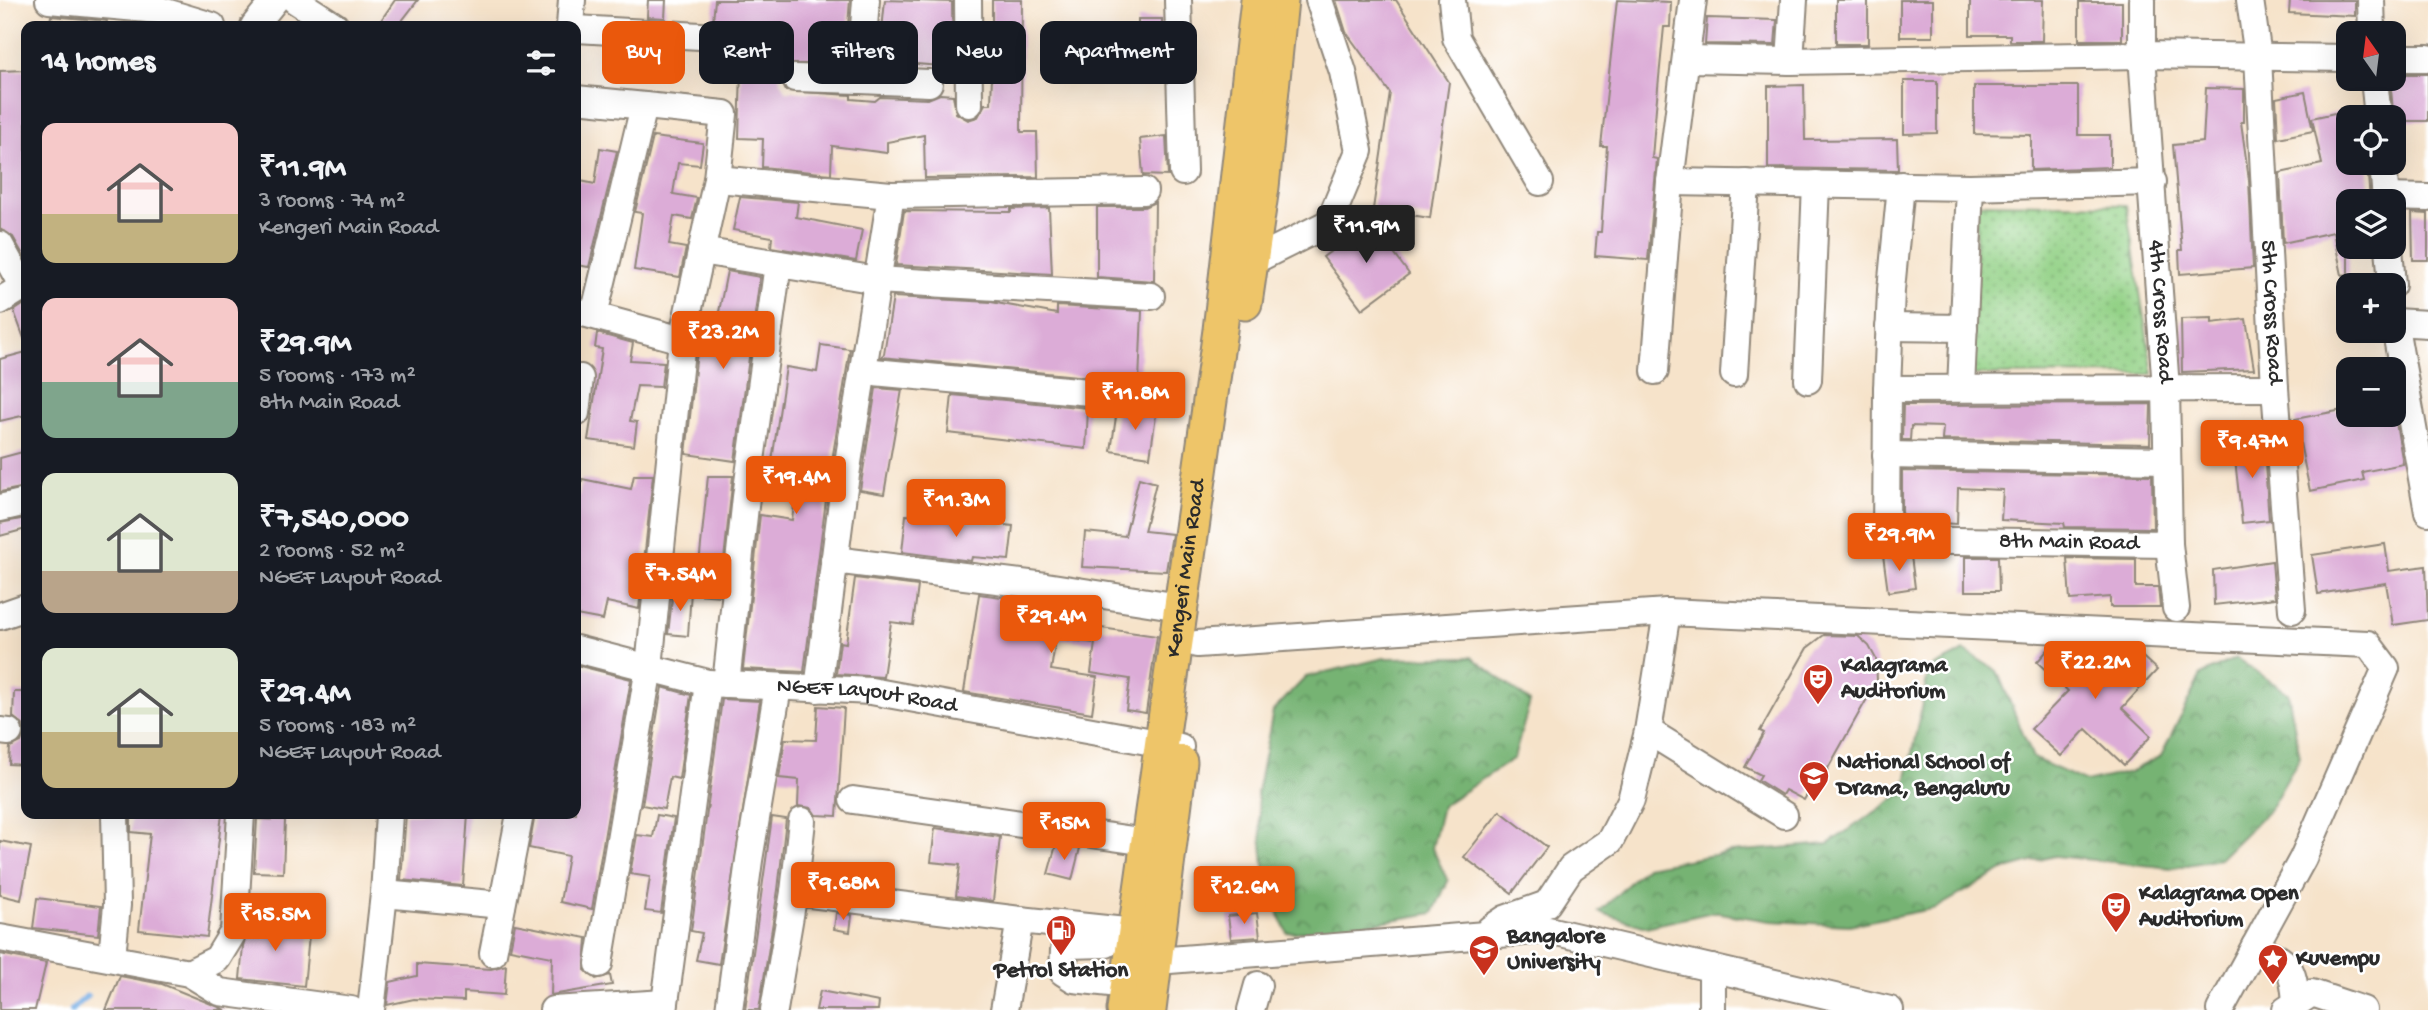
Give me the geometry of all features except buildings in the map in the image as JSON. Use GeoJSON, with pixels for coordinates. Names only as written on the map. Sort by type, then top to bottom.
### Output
{"type":"FeatureCollection","features":[{"type":"Feature","properties":{"kind":"main road","name":"Kengeri Main Road"},"geometry":{"type":"LineString","coordinates":[[1126,997],[1141,946],[1171,745],[1180,607],[1220,331],[1258,0]]}},
{"type":"Feature","properties":{"kind":"main road","name":"Kengeri Main Road"},"geometry":{"type":"LineString","coordinates":[[1149,1010],[1141,946],[1147,842],[1197,644],[1262,187],[1281,0]]}},
{"type":"Feature","properties":{"kind":"street"},"geometry":{"type":"LineString","coordinates":[[49,0],[159,10],[195,21]]}},
{"type":"Feature","properties":{"kind":"street"},"geometry":{"type":"LineString","coordinates":[[258,21],[275,0]]}},
{"type":"Feature","properties":{"kind":"street"},"geometry":{"type":"LineString","coordinates":[[295,0],[327,21]]}},
{"type":"Feature","properties":{"kind":"street"},"geometry":{"type":"LineString","coordinates":[[570,21],[572,0]]}},
{"type":"Feature","properties":{"kind":"street"},"geometry":{"type":"LineString","coordinates":[[864,21],[866,0]]}},
{"type":"Feature","properties":{"kind":"street"},"geometry":{"type":"LineString","coordinates":[[968,0],[969,104]]}},
{"type":"Feature","properties":{"kind":"street"},"geometry":{"type":"LineString","coordinates":[[1178,0],[1183,172]]}},
{"type":"Feature","properties":{"kind":"street"},"geometry":{"type":"LineString","coordinates":[[1251,262],[1329,223],[1359,151],[1343,72],[1319,0]]}},
{"type":"Feature","properties":{"kind":"street"},"geometry":{"type":"LineString","coordinates":[[1452,0],[1456,38],[1540,182]]}},
{"type":"Feature","properties":{"kind":"street"},"geometry":{"type":"LineString","coordinates":[[1655,371],[1670,182],[1693,0]]}},
{"type":"Feature","properties":{"kind":"street"},"geometry":{"type":"LineString","coordinates":[[1790,61],[1794,0]]}},
{"type":"Feature","properties":{"kind":"street","name":"4th Cross Road"},"geometry":{"type":"LineString","coordinates":[[2142,0],[2142,55],[2166,389],[2169,544],[2176,608]]}},
{"type":"Feature","properties":{"kind":"street","name":"5th Cross Road"},"geometry":{"type":"LineString","coordinates":[[2250,0],[2258,57],[2275,388],[2292,610]]}},
{"type":"Feature","properties":{"kind":"street"},"geometry":{"type":"LineString","coordinates":[[2371,0],[2372,21]]}},
{"type":"Feature","properties":{"kind":"street"},"geometry":{"type":"LineString","coordinates":[[581,29],[699,36]]}},
{"type":"Feature","properties":{"kind":"street"},"geometry":{"type":"LineString","coordinates":[[1687,59],[1790,61],[2142,55],[2336,58]]}},
{"type":"Feature","properties":{"kind":"street"},"geometry":{"type":"LineString","coordinates":[[2406,58],[2428,58]]}},
{"type":"Feature","properties":{"kind":"street"},"geometry":{"type":"LineString","coordinates":[[795,78],[808,78]]}},
{"type":"Feature","properties":{"kind":"street"},"geometry":{"type":"LineString","coordinates":[[918,83],[929,83]]}},
{"type":"Feature","properties":{"kind":"street"},"geometry":{"type":"LineString","coordinates":[[581,100],[724,114],[717,179],[682,340],[649,667],[599,964]]}},
{"type":"Feature","properties":{"kind":"street"},"geometry":{"type":"LineString","coordinates":[[644,106],[585,313],[682,340]]}},
{"type":"Feature","properties":{"kind":"street"},"geometry":{"type":"LineString","coordinates":[[717,179],[891,195],[1144,191]]}},
{"type":"Feature","properties":{"kind":"street"},"geometry":{"type":"LineString","coordinates":[[1670,182],[1970,187],[2153,182]]}},
{"type":"Feature","properties":{"kind":"street"},"geometry":{"type":"LineString","coordinates":[[1734,374],[1746,183]]}},
{"type":"Feature","properties":{"kind":"street"},"geometry":{"type":"LineString","coordinates":[[1808,380],[1816,184]]}},
{"type":"Feature","properties":{"kind":"street"},"geometry":{"type":"LineString","coordinates":[[1901,185],[1889,327],[1886,455],[2167,460]]}},
{"type":"Feature","properties":{"kind":"street"},"geometry":{"type":"LineString","coordinates":[[1961,388],[1970,187]]}},
{"type":"Feature","properties":{"kind":"street"},"geometry":{"type":"LineString","coordinates":[[818,689],[834,560],[891,195]]}},
{"type":"Feature","properties":{"kind":"street"},"geometry":{"type":"LineString","coordinates":[[2406,199],[2428,198]]}},
{"type":"Feature","properties":{"kind":"street"},"geometry":{"type":"LineString","coordinates":[[0,245],[21,279]]}},
{"type":"Feature","properties":{"kind":"street"},"geometry":{"type":"LineString","coordinates":[[701,251],[877,280],[1151,296]]}},
{"type":"Feature","properties":{"kind":"street"},"geometry":{"type":"LineString","coordinates":[[553,1010],[665,1007],[746,497],[778,264]]}},
{"type":"Feature","properties":{"kind":"street"},"geometry":{"type":"LineString","coordinates":[[0,301],[21,288]]}},
{"type":"Feature","properties":{"kind":"street"},"geometry":{"type":"LineString","coordinates":[[2406,322],[2428,324]]}},
{"type":"Feature","properties":{"kind":"street"},"geometry":{"type":"LineString","coordinates":[[1889,327],[1964,328]]}},
{"type":"Feature","properties":{"kind":"street"},"geometry":{"type":"LineString","coordinates":[[2398,343],[2428,512]]}},
{"type":"Feature","properties":{"kind":"street"},"geometry":{"type":"LineString","coordinates":[[863,371],[1132,396]]}},
{"type":"Feature","properties":{"kind":"street"},"geometry":{"type":"LineString","coordinates":[[1887,389],[2275,388]]}},
{"type":"Feature","properties":{"kind":"street","name":"8th Main Road"},"geometry":{"type":"LineString","coordinates":[[1886,455],[1886,540],[2169,544]]}},
{"type":"Feature","properties":{"kind":"street"},"geometry":{"type":"LineString","coordinates":[[0,508],[21,503]]}},
{"type":"Feature","properties":{"kind":"street"},"geometry":{"type":"LineString","coordinates":[[834,560],[1046,586],[1180,607]]}},
{"type":"Feature","properties":{"kind":"street"},"geometry":{"type":"LineString","coordinates":[[0,616],[21,609]]}},
{"type":"Feature","properties":{"kind":"street"},"geometry":{"type":"LineString","coordinates":[[1197,644],[1667,612],[2368,644],[2386,668],[2303,858],[2220,1010]]}},
{"type":"Feature","properties":{"kind":"street"},"geometry":{"type":"LineString","coordinates":[[1480,936],[1505,919],[1547,905],[1571,868],[1610,841],[1631,800],[1648,731],[1667,612]]}},
{"type":"Feature","properties":{"kind":"street","name":"NGEF Layout Road"},"geometry":{"type":"LineString","coordinates":[[581,650],[717,684],[871,691],[1171,745]]}},
{"type":"Feature","properties":{"kind":"street"},"geometry":{"type":"LineString","coordinates":[[729,1010],[749,860],[778,687]]}},
{"type":"Feature","properties":{"kind":"street"},"geometry":{"type":"LineString","coordinates":[[1648,731],[1784,815]]}},
{"type":"Feature","properties":{"kind":"street"},"geometry":{"type":"LineString","coordinates":[[853,800],[1147,842]]}},
{"type":"Feature","properties":{"kind":"street"},"geometry":{"type":"LineString","coordinates":[[112,957],[117,905],[115,819]]}},
{"type":"Feature","properties":{"kind":"street"},"geometry":{"type":"LineString","coordinates":[[189,973],[217,959],[233,931],[240,819]]}},
{"type":"Feature","properties":{"kind":"street"},"geometry":{"type":"LineString","coordinates":[[371,1010],[384,894],[389,819]]}},
{"type":"Feature","properties":{"kind":"street"},"geometry":{"type":"LineString","coordinates":[[493,953],[519,819]]}},
{"type":"Feature","properties":{"kind":"street"},"geometry":{"type":"LineString","coordinates":[[774,1010],[794,892],[802,821]]}},
{"type":"Feature","properties":{"kind":"street"},"geometry":{"type":"LineString","coordinates":[[794,892],[1020,920],[1141,946]]}},
{"type":"Feature","properties":{"kind":"street"},"geometry":{"type":"LineString","coordinates":[[384,894],[502,905]]}},
{"type":"Feature","properties":{"kind":"street"},"geometry":{"type":"LineString","coordinates":[[1004,1010],[1020,920]]}},
{"type":"Feature","properties":{"kind":"street"},"geometry":{"type":"LineString","coordinates":[[1126,997],[1067,977],[1063,970],[1068,945],[1079,943],[1141,946],[1480,936],[1548,930],[1891,1010]]}},
{"type":"Feature","properties":{"kind":"street"},"geometry":{"type":"LineString","coordinates":[[0,937],[189,973],[220,992],[289,1006],[351,1010]]}},
{"type":"Feature","properties":{"kind":"street"},"geometry":{"type":"LineString","coordinates":[[2255,946],[2287,962],[2294,974],[2291,1006]]}},
{"type":"Feature","properties":{"kind":"street"},"geometry":{"type":"LineString","coordinates":[[1712,968],[1712,1010]]}},
{"type":"Feature","properties":{"kind":"street"},"geometry":{"type":"LineString","coordinates":[[1251,1010],[1258,985]]}},
{"type":"Feature","properties":{"kind":"street"},"geometry":{"type":"LineString","coordinates":[[2291,1006],[2312,993],[2363,1010]]}},
{"type":"Feature","properties":{"kind":"green space"},"geometry":{"type":"Polygon","coordinates":[[[1977,203],[2126,205],[2153,374],[1972,375],[1977,203]]]}},
{"type":"Feature","properties":{"kind":"green space"},"geometry":{"type":"Polygon","coordinates":[[[1965,651],[1997,671],[2033,758],[2086,782],[2130,772],[2161,756],[2201,675],[2236,658],[2288,693],[2300,757],[2270,809],[2219,859],[2172,868],[2054,856],[2003,870],[1936,908],[1849,925],[1770,921],[1713,912],[1646,927],[1599,912],[1646,867],[1731,852],[1828,844],[1904,792],[1929,669],[1965,651]]]}},
{"type":"Feature","properties":{"kind":"green space"},"geometry":{"type":"Polygon","coordinates":[[[1472,657],[1530,702],[1514,758],[1442,806],[1432,848],[1448,881],[1433,913],[1345,928],[1287,933],[1266,885],[1257,793],[1273,711],[1306,677],[1384,658],[1472,657]]]}},
{"type":"Feature","properties":{"kind":"waterway"},"geometry":{"type":"LineString","coordinates":[[72,1010],[87,996]]}},
{"type":"Feature","properties":{"kind":"place","name":"Kalagrama Auditorium"},"geometry":{"type":"Point","coordinates":[1818,706]}},
{"type":"Feature","properties":{"kind":"place","name":"National School of Drama, Bengaluru"},"geometry":{"type":"Point","coordinates":[1814,803]}},
{"type":"Feature","properties":{"kind":"place","name":"Kalagrama Open Auditorium"},"geometry":{"type":"Point","coordinates":[2116,934]}},
{"type":"Feature","properties":{"kind":"place","name":"Petrol Station"},"geometry":{"type":"Point","coordinates":[1061,957]}},
{"type":"Feature","properties":{"kind":"place","name":"Bangalore University"},"geometry":{"type":"Point","coordinates":[1484,977]}},
{"type":"Feature","properties":{"kind":"place","name":"Kuvempu"},"geometry":{"type":"Point","coordinates":[2273,986]}}]}
